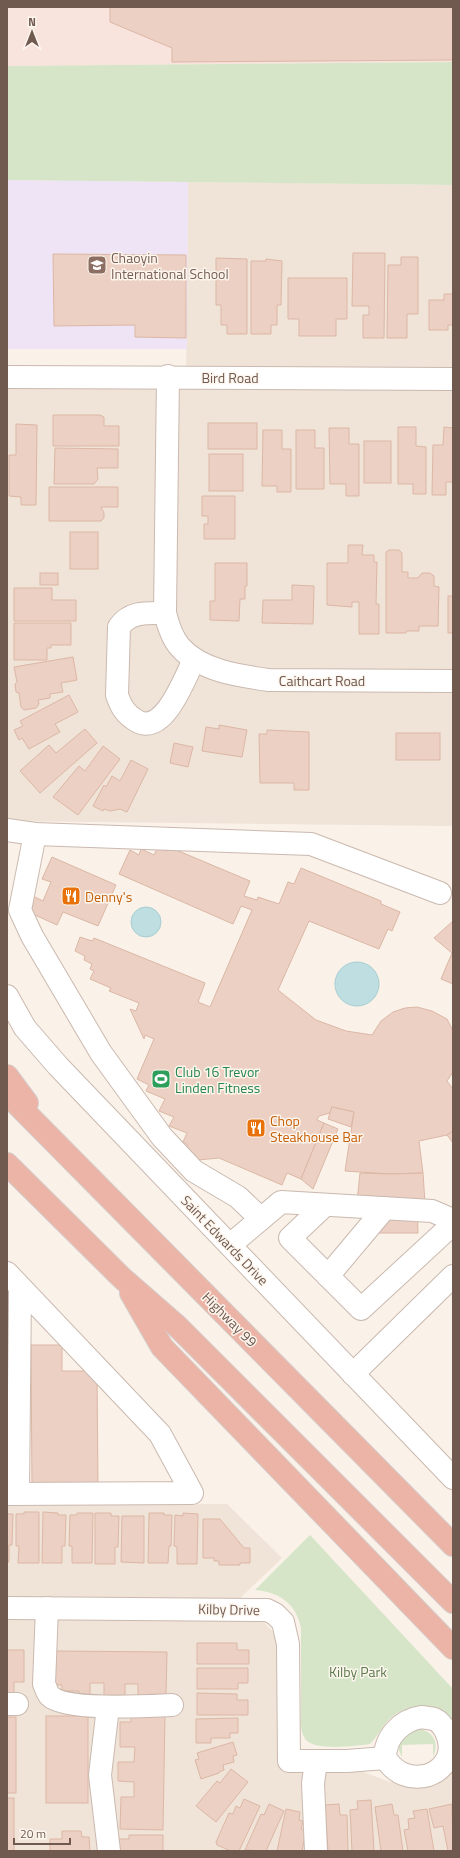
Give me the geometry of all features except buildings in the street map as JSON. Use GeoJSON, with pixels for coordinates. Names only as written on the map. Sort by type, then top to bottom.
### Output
{"type":"FeatureCollection","features":[{"type":"Feature","properties":{"kind":"highway"},"geometry":{"type":"LineString","coordinates":[[7,1076],[56,1143]]}},
{"type":"Feature","properties":{"kind":"highway","name":"Highway 99"},"geometry":{"type":"LineString","coordinates":[[7,1094],[453,1545]]}},
{"type":"Feature","properties":{"kind":"highway"},"geometry":{"type":"LineString","coordinates":[[7,1164],[122,1278],[177,1326],[453,1602]]}},
{"type":"Feature","properties":{"kind":"highway"},"geometry":{"type":"LineString","coordinates":[[122,1278],[162,1347],[453,1648]]}},
{"type":"Feature","properties":{"kind":"street","name":"Bird Road"},"geometry":{"type":"LineString","coordinates":[[7,377],[168,376],[453,379]]}},
{"type":"Feature","properties":{"kind":"street","name":"Caithcart Road"},"geometry":{"type":"LineString","coordinates":[[168,376],[165,613],[170,630],[180,647],[194,660],[240,676],[269,680],[453,680]]}},
{"type":"Feature","properties":{"kind":"street"},"geometry":{"type":"LineString","coordinates":[[165,613],[132,615],[124,620],[119,627],[117,695],[120,705],[129,717],[140,723],[152,724],[162,718],[171,705],[194,660]]}},
{"type":"Feature","properties":{"kind":"street"},"geometry":{"type":"LineString","coordinates":[[7,830],[35,834],[311,844],[440,893]]}},
{"type":"Feature","properties":{"kind":"street"},"geometry":{"type":"LineString","coordinates":[[35,834],[20,910],[32,936],[101,1054],[162,1137],[194,1171],[238,1197],[261,1219]]}},
{"type":"Feature","properties":{"kind":"street","name":"Saint Edwards Drive"},"geometry":{"type":"LineString","coordinates":[[7,996],[25,1028],[58,1066],[453,1478]]}},
{"type":"Feature","properties":{"kind":"street"},"geometry":{"type":"LineString","coordinates":[[230,1245],[281,1202],[432,1211],[453,1220]]}},
{"type":"Feature","properties":{"kind":"street"},"geometry":{"type":"LineString","coordinates":[[325,1204],[290,1238],[361,1309],[453,1224]]}},
{"type":"Feature","properties":{"kind":"street"},"geometry":{"type":"LineString","coordinates":[[328,1276],[385,1208]]}},
{"type":"Feature","properties":{"kind":"street"},"geometry":{"type":"LineString","coordinates":[[353,1374],[453,1276]]}},
{"type":"Feature","properties":{"kind":"street"},"geometry":{"type":"LineString","coordinates":[[14,1280],[160,1434],[192,1493],[13,1494],[14,1280]]}},
{"type":"Feature","properties":{"kind":"street","name":"Kilby Drive"},"geometry":{"type":"LineString","coordinates":[[7,1608],[258,1609],[275,1614],[283,1622],[288,1644],[289,1761],[316,1762],[384,1758]]}},
{"type":"Feature","properties":{"kind":"street"},"geometry":{"type":"LineString","coordinates":[[48,1608],[44,1684],[50,1696],[61,1701],[108,1707],[172,1705]]}},
{"type":"Feature","properties":{"kind":"street"},"geometry":{"type":"LineString","coordinates":[[108,1707],[100,1775],[109,1851]]}},
{"type":"Feature","properties":{"kind":"street"},"geometry":{"type":"LineString","coordinates":[[316,1762],[313,1783],[316,1851]]}},
{"type":"Feature","properties":{"kind":"shaded area"},"geometry":{"type":"Polygon","coordinates":[[[7,7],[453,7],[453,62],[7,66],[7,7]]]}},
{"type":"Feature","properties":{"kind":"shaded area","name":"Chaoyin International School"},"geometry":{"type":"Polygon","coordinates":[[[7,180],[188,182],[187,349],[7,349],[7,180]]]}},
{"type":"Feature","properties":{"kind":"shaded area"},"geometry":{"type":"Polygon","coordinates":[[[188,182],[453,185],[453,826],[7,821],[7,384],[186,383],[188,182]]]}},
{"type":"Feature","properties":{"kind":"shaded area"},"geometry":{"type":"Polygon","coordinates":[[[227,1504],[282,1558],[240,1598],[290,1649],[294,1766],[347,1766],[390,1782],[444,1776],[453,1767],[453,1851],[7,1851],[7,1505],[227,1504]]]}},
{"type":"Feature","properties":{"kind":"green space"},"geometry":{"type":"Polygon","coordinates":[[[453,62],[453,185],[7,180],[7,66],[453,62]]]}},
{"type":"Feature","properties":{"kind":"green space","name":"Kilby Park"},"geometry":{"type":"Polygon","coordinates":[[[310,1535],[453,1689],[453,1721],[430,1710],[422,1708],[407,1709],[392,1717],[370,1744],[346,1747],[327,1747],[318,1746],[306,1740],[301,1724],[301,1628],[299,1619],[291,1606],[279,1596],[264,1591],[255,1590],[310,1535]]]}},
{"type":"Feature","properties":{"kind":"green space"},"geometry":{"type":"Polygon","coordinates":[[[418,1728],[428,1732],[434,1738],[436,1747],[433,1757],[433,1744],[402,1745],[402,1757],[398,1748],[401,1737],[418,1728]]]}},
{"type":"Feature","properties":{"kind":"water"},"geometry":{"type":"Polygon","coordinates":[[[146,907],[157,911],[161,922],[157,933],[146,937],[135,933],[131,922],[135,911],[146,907]]]}},
{"type":"Feature","properties":{"kind":"water"},"geometry":{"type":"Polygon","coordinates":[[[353,962],[361,962],[366,963],[373,968],[378,975],[378,993],[373,1000],[366,1005],[353,1006],[345,1003],[338,996],[335,988],[335,980],[338,972],[345,965],[353,962]]]}},
{"type":"Feature","properties":{"kind":"place","name":"Chaoyin International School"},"geometry":{"type":"Point","coordinates":[97,265]}},
{"type":"Feature","properties":{"kind":"place","name":"Denny's"},"geometry":{"type":"Point","coordinates":[71,896]}},
{"type":"Feature","properties":{"kind":"place","name":"Club 16 Trevor Linden Fitness"},"geometry":{"type":"Point","coordinates":[161,1079]}},
{"type":"Feature","properties":{"kind":"place","name":"Chop Steakhouse Bar"},"geometry":{"type":"Point","coordinates":[256,1128]}}]}
